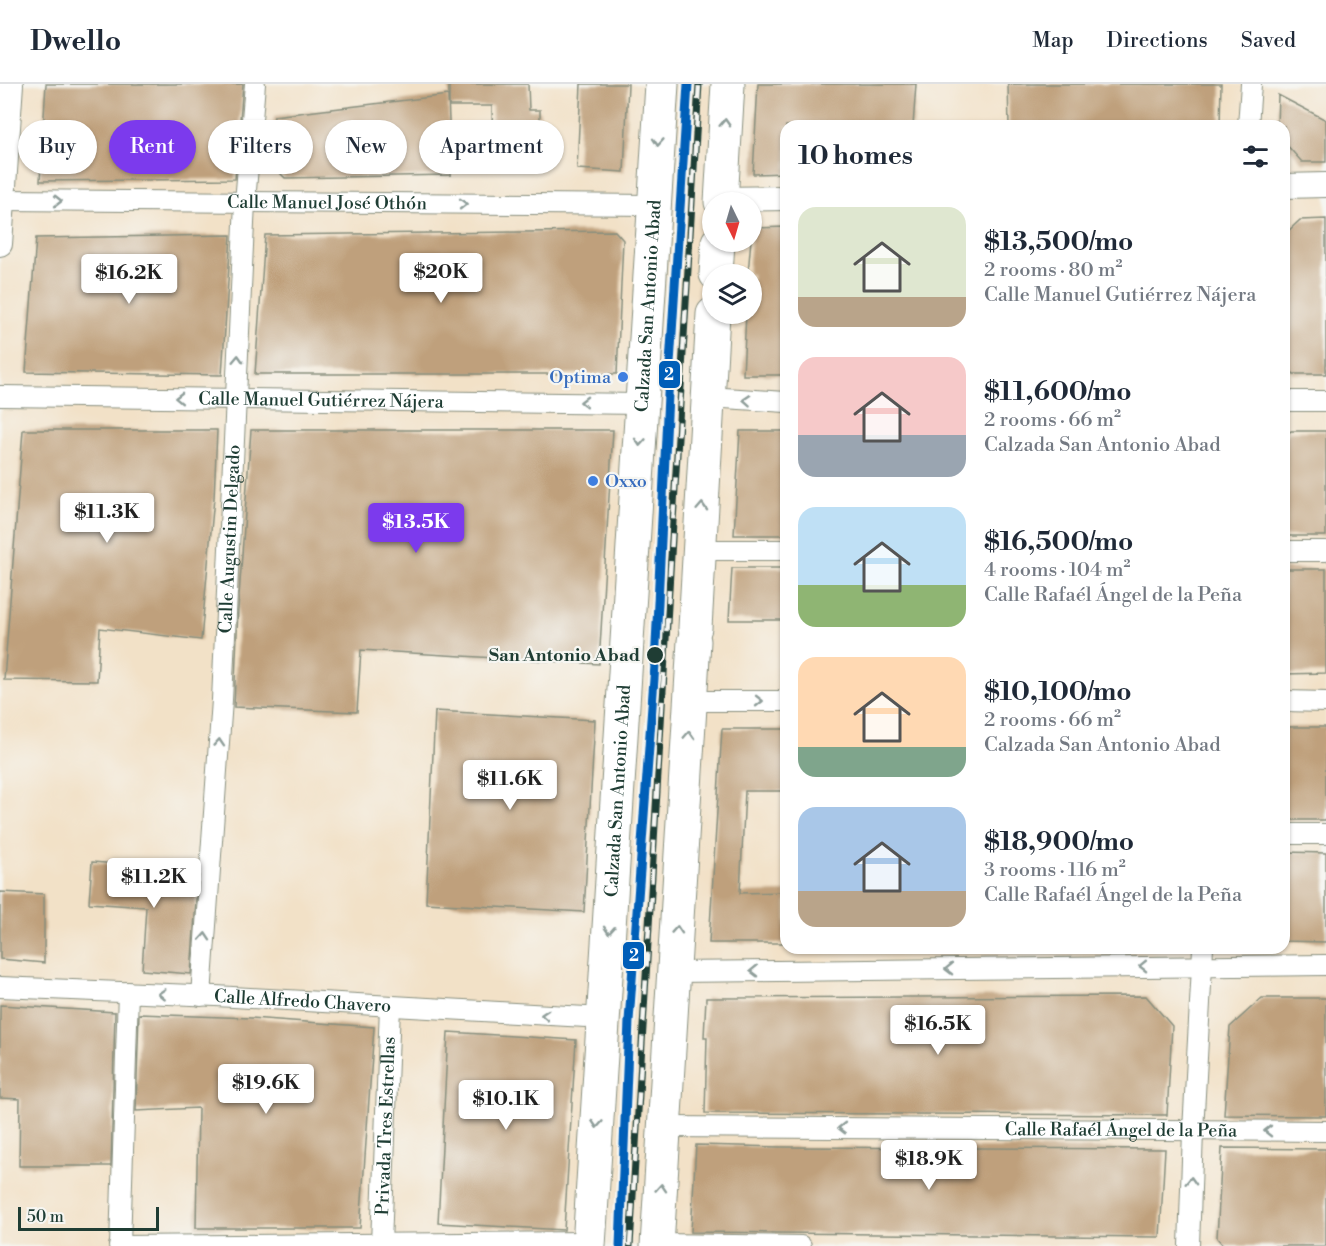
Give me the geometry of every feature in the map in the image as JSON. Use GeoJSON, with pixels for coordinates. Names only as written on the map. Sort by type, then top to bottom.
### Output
{"type":"FeatureCollection","features":[{"type":"Feature","properties":{"kind":"highway","name":"Calzada San Antonio Abad"},"geometry":{"type":"LineString","coordinates":[[590,1244],[662,84]]}},
{"type":"Feature","properties":{"kind":"highway"},"geometry":{"type":"LineString","coordinates":[[722,192],[728,84]]}},
{"type":"Feature","properties":{"kind":"highway"},"geometry":{"type":"LineString","coordinates":[[657,1245],[712,324]]}},
{"type":"Feature","properties":{"kind":"street"},"geometry":{"type":"LineString","coordinates":[[0,244],[10,84]]}},
{"type":"Feature","properties":{"kind":"street","name":"Calle Augustin Delgado"},"geometry":{"type":"LineString","coordinates":[[201,996],[222,700],[245,202],[255,84]]}},
{"type":"Feature","properties":{"kind":"street"},"geometry":{"type":"LineString","coordinates":[[1248,120],[1251,84]]}},
{"type":"Feature","properties":{"kind":"street"},"geometry":{"type":"LineString","coordinates":[[1290,186],[1326,186]]}},
{"type":"Feature","properties":{"kind":"street"},"geometry":{"type":"LineString","coordinates":[[762,199],[780,198]]}},
{"type":"Feature","properties":{"kind":"street","name":"Calle Manuel José Othón"},"geometry":{"type":"LineString","coordinates":[[2,200],[655,205]]}},
{"type":"Feature","properties":{"kind":"street","name":"Calle Manuel Gutiérrez Nájera"},"geometry":{"type":"LineString","coordinates":[[0,396],[642,404]]}},
{"type":"Feature","properties":{"kind":"street"},"geometry":{"type":"LineString","coordinates":[[708,397],[780,402]]}},
{"type":"Feature","properties":{"kind":"street"},"geometry":{"type":"LineString","coordinates":[[1290,401],[1326,401]]}},
{"type":"Feature","properties":{"kind":"street"},"geometry":{"type":"LineString","coordinates":[[699,550],[780,550]]}},
{"type":"Feature","properties":{"kind":"street"},"geometry":{"type":"LineString","coordinates":[[1290,551],[1326,551]]}},
{"type":"Feature","properties":{"kind":"street"},"geometry":{"type":"LineString","coordinates":[[691,701],[780,701]]}},
{"type":"Feature","properties":{"kind":"street"},"geometry":{"type":"LineString","coordinates":[[1290,701],[1326,702]]}},
{"type":"Feature","properties":{"kind":"street"},"geometry":{"type":"LineString","coordinates":[[1290,834],[1326,834]]}},
{"type":"Feature","properties":{"kind":"street"},"geometry":{"type":"LineString","coordinates":[[1189,1246],[1202,957]]}},
{"type":"Feature","properties":{"kind":"street"},"geometry":{"type":"LineString","coordinates":[[674,972],[1202,957],[1326,965]]}},
{"type":"Feature","properties":{"kind":"street","name":"Calle Alfredo Chavero"},"geometry":{"type":"LineString","coordinates":[[0,987],[604,1018]]}},
{"type":"Feature","properties":{"kind":"street"},"geometry":{"type":"LineString","coordinates":[[128,992],[119,1246],[590,1244]]}},
{"type":"Feature","properties":{"kind":"street","name":"Privada Tres Estrellas"},"geometry":{"type":"LineString","coordinates":[[381,1244],[390,1006]]}},
{"type":"Feature","properties":{"kind":"street","name":"Calle Rafaél Ángel de la Peña"},"geometry":{"type":"LineString","coordinates":[[665,1127],[1326,1131]]}},
{"type":"Feature","properties":{"kind":"street"},"geometry":{"type":"LineString","coordinates":[[657,1245],[801,1246]]}},
{"type":"Feature","properties":{"kind":"building"},"geometry":{"type":"Polygon","coordinates":[[[46,84],[243,84],[240,120],[208,120],[208,174],[235,174],[235,179],[40,181],[40,174],[97,174],[97,120],[44,120],[46,84]]]}},
{"type":"Feature","properties":{"kind":"building"},"geometry":{"type":"Polygon","coordinates":[[[449,84],[528,84],[529,110],[540,110],[540,120],[492,120],[492,106],[449,106],[449,84]]]}},
{"type":"Feature","properties":{"kind":"building"},"geometry":{"type":"Polygon","coordinates":[[[581,84],[628,84],[624,172],[577,169],[581,84]]]}},
{"type":"Feature","properties":{"kind":"building"},"geometry":{"type":"Polygon","coordinates":[[[758,84],[916,84],[913,120],[780,120],[780,173],[753,174],[758,84]]]}},
{"type":"Feature","properties":{"kind":"building"},"geometry":{"type":"Polygon","coordinates":[[[1008,84],[1221,84],[1220,120],[1009,120],[1008,84]]]}},
{"type":"Feature","properties":{"kind":"building"},"geometry":{"type":"Polygon","coordinates":[[[448,95],[449,120],[419,120],[419,174],[451,175],[285,178],[281,174],[313,174],[313,120],[274,120],[274,116],[448,95]]]}},
{"type":"Feature","properties":{"kind":"building"},"geometry":{"type":"Polygon","coordinates":[[[1278,95],[1326,120],[1326,162],[1302,162],[1290,149],[1290,120],[1277,120],[1278,95]]]}},
{"type":"Feature","properties":{"kind":"building"},"geometry":{"type":"Polygon","coordinates":[[[1326,219],[1326,374],[1294,374],[1290,370],[1290,229],[1300,220],[1326,219]]]}},
{"type":"Feature","properties":{"kind":"building"},"geometry":{"type":"Polygon","coordinates":[[[780,227],[780,375],[743,375],[746,324],[762,324],[762,264],[749,264],[750,252],[762,252],[762,228],[780,227]]]}},
{"type":"Feature","properties":{"kind":"building"},"geometry":{"type":"Polygon","coordinates":[[[615,231],[623,240],[617,374],[255,374],[265,235],[615,231]]]}},
{"type":"Feature","properties":{"kind":"building"},"geometry":{"type":"Polygon","coordinates":[[[231,235],[222,375],[26,372],[36,238],[231,235]]]}},
{"type":"Feature","properties":{"kind":"building"},"geometry":{"type":"Polygon","coordinates":[[[23,430],[217,430],[214,498],[201,640],[100,628],[97,681],[4,680],[23,430]]]}},
{"type":"Feature","properties":{"kind":"building"},"geometry":{"type":"Polygon","coordinates":[[[251,430],[613,430],[599,664],[361,650],[357,712],[234,707],[238,610],[251,430]]]}},
{"type":"Feature","properties":{"kind":"building"},"geometry":{"type":"Polygon","coordinates":[[[740,431],[780,431],[780,535],[734,535],[740,431]]]}},
{"type":"Feature","properties":{"kind":"building"},"geometry":{"type":"Polygon","coordinates":[[[1326,431],[1326,536],[1290,536],[1290,432],[1326,431]]]}},
{"type":"Feature","properties":{"kind":"building"},"geometry":{"type":"Polygon","coordinates":[[[732,568],[780,568],[780,620],[729,620],[732,568]]]}},
{"type":"Feature","properties":{"kind":"building"},"geometry":{"type":"Polygon","coordinates":[[[1290,569],[1326,569],[1326,673],[1290,674],[1290,569]]]}},
{"type":"Feature","properties":{"kind":"building"},"geometry":{"type":"Polygon","coordinates":[[[435,711],[595,720],[584,912],[426,903],[435,711]]]}},
{"type":"Feature","properties":{"kind":"building"},"geometry":{"type":"Polygon","coordinates":[[[1290,727],[1326,727],[1326,820],[1290,820],[1290,727]]]}},
{"type":"Feature","properties":{"kind":"building"},"geometry":{"type":"Polygon","coordinates":[[[722,729],[780,729],[780,791],[745,791],[740,893],[780,892],[780,943],[709,943],[722,729]]]}},
{"type":"Feature","properties":{"kind":"building"},"geometry":{"type":"Polygon","coordinates":[[[1290,852],[1326,853],[1326,942],[1290,941],[1290,852]]]}},
{"type":"Feature","properties":{"kind":"building"},"geometry":{"type":"Polygon","coordinates":[[[92,862],[198,870],[191,974],[142,970],[146,907],[89,903],[92,862]]]}},
{"type":"Feature","properties":{"kind":"building"},"geometry":{"type":"Polygon","coordinates":[[[0,892],[44,894],[44,963],[0,959],[0,892]]]}},
{"type":"Feature","properties":{"kind":"building"},"geometry":{"type":"Polygon","coordinates":[[[1146,996],[1172,1026],[1167,1115],[705,1113],[706,998],[1146,996]]]}},
{"type":"Feature","properties":{"kind":"building"},"geometry":{"type":"Polygon","coordinates":[[[1262,998],[1326,998],[1326,1116],[1224,1115],[1230,1027],[1262,998]]]}},
{"type":"Feature","properties":{"kind":"building"},"geometry":{"type":"Polygon","coordinates":[[[0,1005],[115,1012],[111,1166],[19,1166],[20,1099],[0,1098],[0,1005]]]}},
{"type":"Feature","properties":{"kind":"building"},"geometry":{"type":"Polygon","coordinates":[[[139,1014],[251,1018],[374,1027],[360,1228],[196,1228],[198,1108],[136,1111],[139,1014]]]}},
{"type":"Feature","properties":{"kind":"building"},"geometry":{"type":"Polygon","coordinates":[[[448,1032],[576,1040],[564,1230],[438,1223],[448,1032]]]}},
{"type":"Feature","properties":{"kind":"building"},"geometry":{"type":"Polygon","coordinates":[[[696,1145],[1165,1149],[1160,1237],[691,1232],[696,1145]]]}},
{"type":"Feature","properties":{"kind":"building"},"geometry":{"type":"Polygon","coordinates":[[[1222,1148],[1326,1149],[1326,1246],[1224,1246],[1217,1238],[1222,1148]]]}},
{"type":"Feature","properties":{"kind":"railway"},"geometry":{"type":"LineString","coordinates":[[630,1246],[699,84]]}},
{"type":"Feature","properties":{"kind":"metro line","name":"2"},"geometry":{"type":"LineString","coordinates":[[620,1246],[629,1021],[655,665],[668,395],[688,84]]}},
{"type":"Feature","properties":{"kind":"place","name":"Optima"},"geometry":{"type":"Point","coordinates":[623,377]}},
{"type":"Feature","properties":{"kind":"place","name":"Oxxo"},"geometry":{"type":"Point","coordinates":[593,481]}},
{"type":"Feature","properties":{"kind":"place","name":"San Antonio Abad"},"geometry":{"type":"Point","coordinates":[655,655]}}]}
